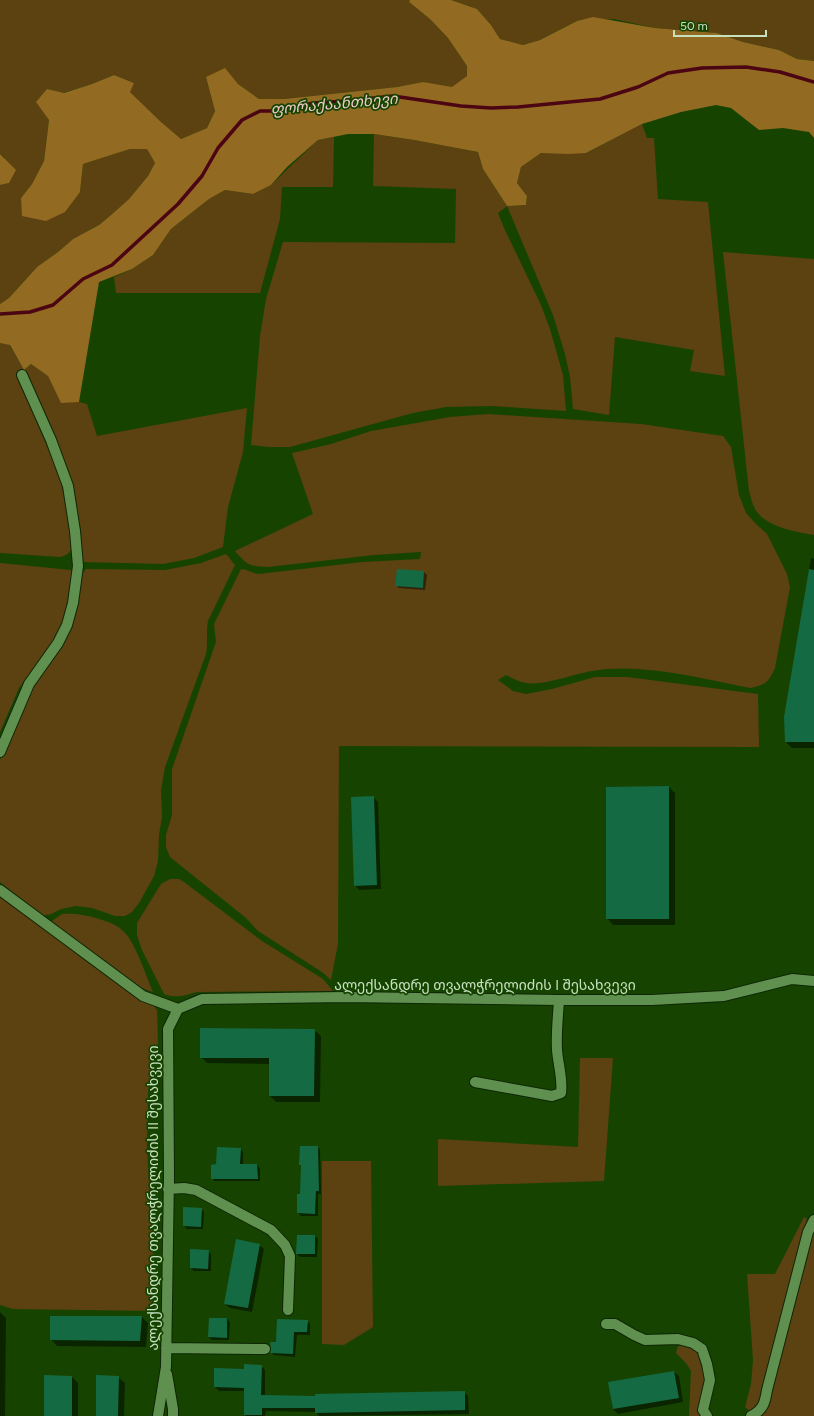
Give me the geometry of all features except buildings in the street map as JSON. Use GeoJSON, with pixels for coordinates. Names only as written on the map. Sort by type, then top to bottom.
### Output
{"type":"FeatureCollection","features":[{"type":"Feature","properties":{"kind":"street"},"geometry":{"type":"LineString","coordinates":[[0,752],[29,684],[58,643],[67,625],[73,603],[78,566],[75,531],[68,486],[51,440],[22,375]]}},
{"type":"Feature","properties":{"kind":"street"},"geometry":{"type":"LineString","coordinates":[[0,890],[143,996],[178,1009]]}},
{"type":"Feature","properties":{"kind":"street","name":"ალექსანდრე თვალჭრელიძის I შესახვევი"},"geometry":{"type":"LineString","coordinates":[[178,1009],[202,999],[345,997],[652,1000],[724,996],[792,979],[814,980]]}},
{"type":"Feature","properties":{"kind":"street"},"geometry":{"type":"LineString","coordinates":[[475,1082],[548,1095],[558,1095],[561,1093],[562,1086],[557,1036],[559,1000]]}},
{"type":"Feature","properties":{"kind":"street","name":"ალექსანდრე თვალჭრელიძის II შესახვევი"},"geometry":{"type":"LineString","coordinates":[[158,1416],[166,1367],[168,1029],[178,1009]]}},
{"type":"Feature","properties":{"kind":"street"},"geometry":{"type":"LineString","coordinates":[[168,1189],[184,1188],[196,1190],[271,1230],[285,1245],[290,1256],[288,1310]]}},
{"type":"Feature","properties":{"kind":"street"},"geometry":{"type":"LineString","coordinates":[[752,1416],[759,1412],[765,1403],[767,1390],[808,1232],[814,1220]]}},
{"type":"Feature","properties":{"kind":"street"},"geometry":{"type":"LineString","coordinates":[[606,1324],[615,1324],[645,1340],[678,1339],[692,1343],[702,1349],[710,1380],[703,1410],[707,1416]]}},
{"type":"Feature","properties":{"kind":"street"},"geometry":{"type":"LineString","coordinates":[[166,1348],[265,1349]]}},
{"type":"Feature","properties":{"kind":"street","name":"ალექსანდრე თვალჭრელიძის II შესახვევი"},"geometry":{"type":"LineString","coordinates":[[166,1367],[173,1416]]}},
{"type":"Feature","properties":{"kind":"shaded area"},"geometry":{"type":"Polygon","coordinates":[[[0,0],[410,0],[409,2],[430,19],[448,38],[467,66],[467,76],[452,88],[423,82],[397,87],[284,99],[259,99],[238,84],[206,77],[215,111],[207,128],[181,139],[129,91],[134,83],[114,75],[63,93],[47,89],[37,102],[49,120],[44,161],[32,184],[21,198],[80,192],[83,164],[130,149],[147,149],[155,163],[148,176],[129,199],[99,225],[73,239],[37,267],[9,298],[0,304],[0,185],[9,183],[4,157],[0,154],[0,0]]]}},
{"type":"Feature","properties":{"kind":"shaded area"},"geometry":{"type":"Polygon","coordinates":[[[410,0],[451,0],[477,9],[491,25],[500,39],[523,45],[540,40],[577,21],[593,17],[655,28],[717,33],[743,42],[779,50],[797,59],[814,61],[814,138],[809,132],[783,128],[759,130],[731,108],[716,105],[681,112],[642,124],[586,153],[541,153],[521,167],[517,183],[527,196],[526,205],[507,206],[483,169],[478,152],[374,134],[348,134],[318,140],[287,167],[271,185],[253,194],[225,190],[209,199],[171,229],[153,255],[132,269],[99,282],[79,402],[61,403],[48,376],[31,364],[24,370],[10,345],[0,343],[0,304],[9,298],[37,267],[73,239],[99,225],[129,199],[148,176],[155,163],[147,149],[130,149],[83,164],[80,192],[65,212],[46,221],[22,216],[21,198],[32,184],[44,161],[49,120],[36,102],[47,89],[64,93],[114,75],[134,83],[130,92],[181,139],[207,128],[215,111],[206,77],[225,68],[238,84],[259,99],[284,99],[397,87],[423,82],[452,87],[467,76],[467,66],[448,38],[430,19],[409,2],[410,0]]]}},
{"type":"Feature","properties":{"kind":"shaded area"},"geometry":{"type":"Polygon","coordinates":[[[451,0],[814,0],[814,61],[797,59],[779,50],[743,42],[717,33],[655,28],[614,19],[577,21],[540,40],[523,45],[500,39],[491,25],[477,9],[451,0]]]}},
{"type":"Feature","properties":{"kind":"shaded area"},"geometry":{"type":"Polygon","coordinates":[[[642,124],[647,138],[654,138],[658,199],[708,202],[725,376],[690,371],[694,350],[615,337],[609,415],[573,409],[570,377],[565,354],[553,315],[507,206],[526,205],[527,196],[517,183],[521,167],[541,153],[586,153],[642,124]]]}},
{"type":"Feature","properties":{"kind":"shaded area"},"geometry":{"type":"Polygon","coordinates":[[[374,134],[478,152],[483,169],[507,206],[498,213],[541,305],[550,329],[563,375],[566,411],[492,406],[446,407],[413,413],[290,447],[251,445],[260,336],[266,299],[283,242],[455,243],[456,189],[373,186],[374,134]]]}},
{"type":"Feature","properties":{"kind":"shaded area"},"geometry":{"type":"Polygon","coordinates":[[[334,137],[333,187],[282,187],[280,219],[260,293],[116,293],[114,277],[132,269],[153,255],[171,229],[209,199],[225,190],[253,194],[271,185],[318,140],[334,137]]]}},
{"type":"Feature","properties":{"kind":"shaded area"},"geometry":{"type":"Polygon","coordinates":[[[0,154],[16,170],[9,183],[0,185],[0,154]]]}},
{"type":"Feature","properties":{"kind":"shaded area"},"geometry":{"type":"Polygon","coordinates":[[[723,252],[814,259],[814,535],[782,528],[773,524],[760,515],[752,503],[749,491],[723,252]]]}},
{"type":"Feature","properties":{"kind":"shaded area"},"geometry":{"type":"Polygon","coordinates":[[[0,343],[9,344],[24,370],[17,375],[59,475],[66,503],[72,545],[71,550],[68,553],[60,557],[0,553],[0,343]]]}},
{"type":"Feature","properties":{"kind":"shaded area"},"geometry":{"type":"Polygon","coordinates":[[[31,364],[48,376],[61,402],[79,402],[87,404],[97,436],[247,408],[243,452],[228,507],[223,547],[194,558],[163,564],[82,562],[63,460],[24,370],[31,364]]]}},
{"type":"Feature","properties":{"kind":"shaded area"},"geometry":{"type":"Polygon","coordinates":[[[488,414],[641,424],[723,436],[731,447],[739,495],[746,513],[767,534],[787,574],[790,587],[775,668],[769,679],[764,684],[751,688],[692,676],[651,670],[611,669],[592,671],[541,683],[518,681],[506,675],[498,680],[513,691],[526,694],[552,689],[595,677],[627,677],[758,694],[759,747],[339,746],[338,944],[331,980],[322,972],[258,931],[246,918],[170,857],[166,847],[166,835],[172,815],[172,769],[216,642],[214,624],[241,569],[259,574],[362,562],[420,559],[421,552],[374,555],[268,567],[249,564],[243,560],[235,551],[313,514],[292,453],[331,444],[371,431],[450,417],[488,414]]]}},
{"type":"Feature","properties":{"kind":"shaded area"},"geometry":{"type":"Polygon","coordinates":[[[226,554],[235,565],[208,621],[206,654],[165,767],[161,790],[162,817],[159,835],[158,861],[154,876],[139,903],[132,912],[125,916],[115,916],[92,908],[76,906],[61,909],[51,914],[42,916],[0,882],[0,760],[29,694],[38,678],[49,665],[65,641],[77,605],[81,575],[86,569],[165,570],[201,563],[226,554]]]}},
{"type":"Feature","properties":{"kind":"shaded area"},"geometry":{"type":"Polygon","coordinates":[[[0,563],[71,570],[72,578],[65,617],[52,646],[19,688],[0,732],[0,563]]]}},
{"type":"Feature","properties":{"kind":"shaded area"},"geometry":{"type":"Polygon","coordinates":[[[170,879],[179,879],[184,882],[262,941],[323,979],[333,991],[197,992],[177,996],[164,994],[142,950],[137,935],[137,923],[161,884],[170,879]]]}},
{"type":"Feature","properties":{"kind":"shaded area"},"geometry":{"type":"Polygon","coordinates":[[[0,893],[83,959],[129,992],[153,1005],[157,1010],[158,1044],[148,1092],[147,1148],[157,1311],[13,1309],[0,1305],[0,893]]]}},
{"type":"Feature","properties":{"kind":"shaded area"},"geometry":{"type":"Polygon","coordinates":[[[62,914],[90,916],[109,922],[120,929],[132,942],[153,992],[136,986],[51,923],[62,914]]]}},
{"type":"Feature","properties":{"kind":"shaded area"},"geometry":{"type":"Polygon","coordinates":[[[580,1058],[613,1058],[604,1181],[438,1186],[438,1139],[578,1147],[580,1058]]]}},
{"type":"Feature","properties":{"kind":"shaded area"},"geometry":{"type":"Polygon","coordinates":[[[322,1161],[371,1161],[373,1327],[344,1345],[322,1344],[322,1161]]]}},
{"type":"Feature","properties":{"kind":"shaded area"},"geometry":{"type":"Polygon","coordinates":[[[804,1217],[807,1219],[764,1382],[761,1400],[752,1413],[745,1407],[751,1384],[753,1360],[747,1274],[775,1274],[804,1217]]]}},
{"type":"Feature","properties":{"kind":"shaded area"},"geometry":{"type":"Polygon","coordinates":[[[814,1230],[814,1416],[759,1416],[810,1239],[814,1230]]]}},
{"type":"Feature","properties":{"kind":"shaded area"},"geometry":{"type":"Polygon","coordinates":[[[678,1346],[690,1347],[697,1352],[702,1359],[706,1378],[703,1416],[689,1416],[691,1371],[686,1363],[676,1353],[678,1346]]]}},
{"type":"Feature","properties":{"kind":"waterway","name":"ფორაქაანთხევი"},"geometry":{"type":"LineString","coordinates":[[0,314],[30,312],[53,305],[83,279],[112,265],[178,204],[202,176],[218,148],[242,120],[260,111],[275,111],[314,103],[393,96],[461,106],[491,108],[518,107],[600,99],[638,87],[668,73],[702,68],[746,67],[780,72],[814,82]]}}]}
